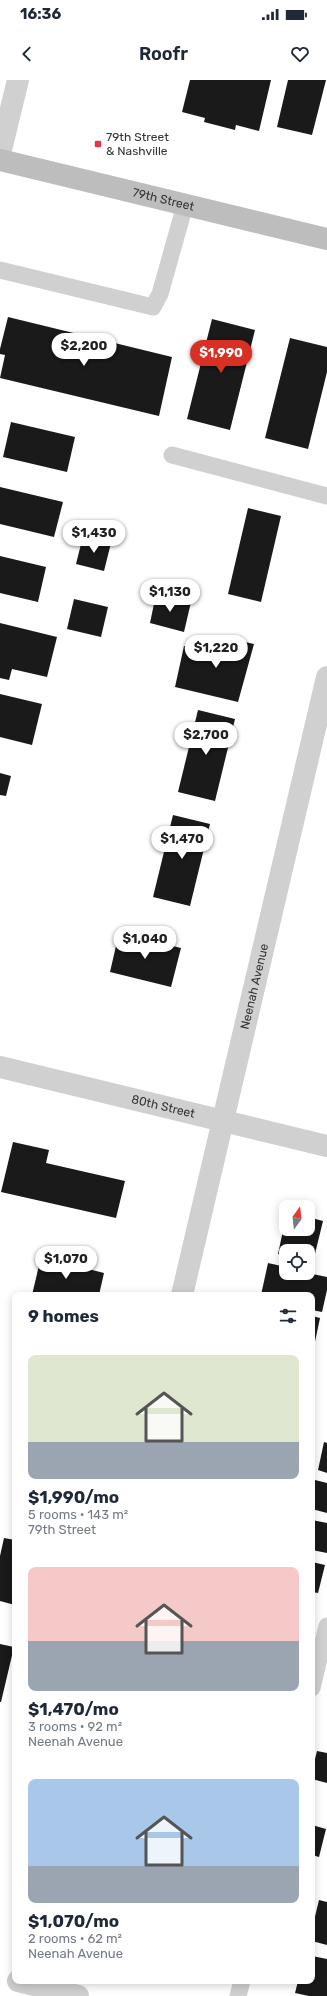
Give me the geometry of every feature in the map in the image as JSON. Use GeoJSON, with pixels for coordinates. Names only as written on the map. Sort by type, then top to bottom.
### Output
{"type":"FeatureCollection","features":[{"type":"Feature","properties":{"kind":"main road","name":"79th Street"},"geometry":{"type":"LineString","coordinates":[[0,160],[327,239]]}},
{"type":"Feature","properties":{"kind":"street"},"geometry":{"type":"LineString","coordinates":[[0,154],[18,80]]}},
{"type":"Feature","properties":{"kind":"street","name":"Neenah Avenue"},"geometry":{"type":"LineString","coordinates":[[183,1292],[327,677]]}},
{"type":"Feature","properties":{"kind":"street","name":"80th Street"},"geometry":{"type":"LineString","coordinates":[[0,1067],[327,1146]]}},
{"type":"Feature","properties":{"kind":"street"},"geometry":{"type":"LineString","coordinates":[[0,1977],[12,1981]]}},
{"type":"Feature","properties":{"kind":"street"},"geometry":{"type":"LineString","coordinates":[[19,1984],[78,1996]]}},
{"type":"Feature","properties":{"kind":"lane"},"geometry":{"type":"LineString","coordinates":[[0,270],[153,307],[160,294],[184,205]]}},
{"type":"Feature","properties":{"kind":"lane"},"geometry":{"type":"LineString","coordinates":[[172,455],[327,496]]}},
{"type":"Feature","properties":{"kind":"lane"},"geometry":{"type":"LineString","coordinates":[[315,1676],[327,1626]]}},
{"type":"Feature","properties":{"kind":"lane"},"geometry":{"type":"LineString","coordinates":[[238,1996],[241,1984]]}},
{"type":"Feature","properties":{"kind":"building"},"geometry":{"type":"Polygon","coordinates":[[[190,80],[271,80],[259,131],[236,125],[235,130],[204,122],[205,118],[182,112],[190,80]]]}},
{"type":"Feature","properties":{"kind":"building"},"geometry":{"type":"Polygon","coordinates":[[[288,80],[326,80],[312,135],[277,127],[288,80]]]}},
{"type":"Feature","properties":{"kind":"building"},"geometry":{"type":"Polygon","coordinates":[[[8,317],[172,357],[159,416],[0,378],[5,355],[0,354],[0,349],[8,317]]]}},
{"type":"Feature","properties":{"kind":"building"},"geometry":{"type":"Polygon","coordinates":[[[212,319],[255,330],[230,430],[187,419],[212,319]]]}},
{"type":"Feature","properties":{"kind":"building"},"geometry":{"type":"Polygon","coordinates":[[[290,338],[327,347],[327,372],[308,449],[265,438],[290,338]]]}},
{"type":"Feature","properties":{"kind":"building"},"geometry":{"type":"Polygon","coordinates":[[[11,422],[75,437],[67,472],[3,457],[11,422]]]}},
{"type":"Feature","properties":{"kind":"building"},"geometry":{"type":"Polygon","coordinates":[[[0,487],[63,502],[54,537],[0,524],[0,487]]]}},
{"type":"Feature","properties":{"kind":"building"},"geometry":{"type":"Polygon","coordinates":[[[248,508],[281,516],[261,602],[228,594],[248,508]]]}},
{"type":"Feature","properties":{"kind":"building"},"geometry":{"type":"Polygon","coordinates":[[[83,536],[111,543],[104,571],[76,564],[83,536]]]}},
{"type":"Feature","properties":{"kind":"building"},"geometry":{"type":"Polygon","coordinates":[[[0,556],[46,567],[38,602],[0,593],[0,556]]]}},
{"type":"Feature","properties":{"kind":"building"},"geometry":{"type":"Polygon","coordinates":[[[156,594],[191,602],[184,632],[150,623],[156,594]]]}},
{"type":"Feature","properties":{"kind":"building"},"geometry":{"type":"Polygon","coordinates":[[[74,599],[108,607],[101,637],[67,629],[74,599]]]}},
{"type":"Feature","properties":{"kind":"building"},"geometry":{"type":"Polygon","coordinates":[[[0,623],[57,637],[47,677],[12,669],[9,680],[0,678],[0,623]]]}},
{"type":"Feature","properties":{"kind":"building"},"geometry":{"type":"Polygon","coordinates":[[[218,636],[254,644],[238,702],[175,687],[184,646],[214,653],[218,636]]]}},
{"type":"Feature","properties":{"kind":"building"},"geometry":{"type":"Polygon","coordinates":[[[0,694],[42,704],[32,745],[0,737],[0,694]]]}},
{"type":"Feature","properties":{"kind":"building"},"geometry":{"type":"Polygon","coordinates":[[[198,710],[235,719],[215,801],[178,792],[198,710]]]}},
{"type":"Feature","properties":{"kind":"building"},"geometry":{"type":"Polygon","coordinates":[[[0,773],[11,776],[6,796],[0,795],[0,773]]]}},
{"type":"Feature","properties":{"kind":"building"},"geometry":{"type":"Polygon","coordinates":[[[173,815],[210,824],[190,906],[153,897],[173,815]]]}},
{"type":"Feature","properties":{"kind":"building"},"geometry":{"type":"Polygon","coordinates":[[[119,933],[181,948],[171,987],[110,972],[119,933]]]}},
{"type":"Feature","properties":{"kind":"building"},"geometry":{"type":"Polygon","coordinates":[[[13,1142],[49,1150],[46,1163],[125,1181],[116,1218],[1,1192],[13,1142]]]}},
{"type":"Feature","properties":{"kind":"building"},"geometry":{"type":"Polygon","coordinates":[[[315,1219],[323,1221],[315,1254],[315,1244],[280,1244],[282,1236],[315,1236],[315,1219]]]}},
{"type":"Feature","properties":{"kind":"building"},"geometry":{"type":"Polygon","coordinates":[[[41,1257],[104,1273],[100,1292],[33,1292],[41,1257]]]}},
{"type":"Feature","properties":{"kind":"building"},"geometry":{"type":"Polygon","coordinates":[[[268,1263],[279,1265],[279,1280],[315,1280],[315,1274],[327,1277],[327,1290],[322,1312],[315,1311],[315,1292],[262,1292],[268,1263]]]}},
{"type":"Feature","properties":{"kind":"building"},"geometry":{"type":"Polygon","coordinates":[[[315,1317],[320,1318],[315,1342],[315,1317]]]}},
{"type":"Feature","properties":{"kind":"building"},"geometry":{"type":"Polygon","coordinates":[[[324,1442],[327,1443],[327,1473],[318,1470],[324,1442]]]}},
{"type":"Feature","properties":{"kind":"building"},"geometry":{"type":"Polygon","coordinates":[[[315,1480],[327,1483],[327,1513],[315,1510],[315,1480]]]}},
{"type":"Feature","properties":{"kind":"building"},"geometry":{"type":"Polygon","coordinates":[[[315,1521],[327,1523],[327,1553],[315,1551],[315,1521]]]}},
{"type":"Feature","properties":{"kind":"building"},"geometry":{"type":"Polygon","coordinates":[[[4,1538],[12,1539],[12,1604],[0,1601],[0,1556],[4,1538]]]}},
{"type":"Feature","properties":{"kind":"building"},"geometry":{"type":"Polygon","coordinates":[[[315,1563],[325,1565],[318,1593],[315,1592],[315,1563]]]}},
{"type":"Feature","properties":{"kind":"building"},"geometry":{"type":"Polygon","coordinates":[[[0,1644],[12,1647],[12,1655],[0,1702],[0,1644]]]}},
{"type":"Feature","properties":{"kind":"building"},"geometry":{"type":"Polygon","coordinates":[[[317,1751],[327,1753],[327,1783],[315,1780],[315,1759],[317,1751]]]}},
{"type":"Feature","properties":{"kind":"building"},"geometry":{"type":"Polygon","coordinates":[[[315,1826],[326,1829],[319,1857],[315,1856],[315,1826]]]}},
{"type":"Feature","properties":{"kind":"building"},"geometry":{"type":"Polygon","coordinates":[[[319,1900],[327,1902],[327,1945],[315,1942],[315,1917],[319,1900]]]}},
{"type":"Feature","properties":{"kind":"building"},"geometry":{"type":"Polygon","coordinates":[[[315,1957],[327,1959],[327,1996],[309,1996],[295,1993],[297,1984],[315,1984],[315,1957]]]}},
{"type":"Feature","properties":{"kind":"place","name":"79th Street & Nashville"},"geometry":{"type":"Point","coordinates":[98,144]}}]}
